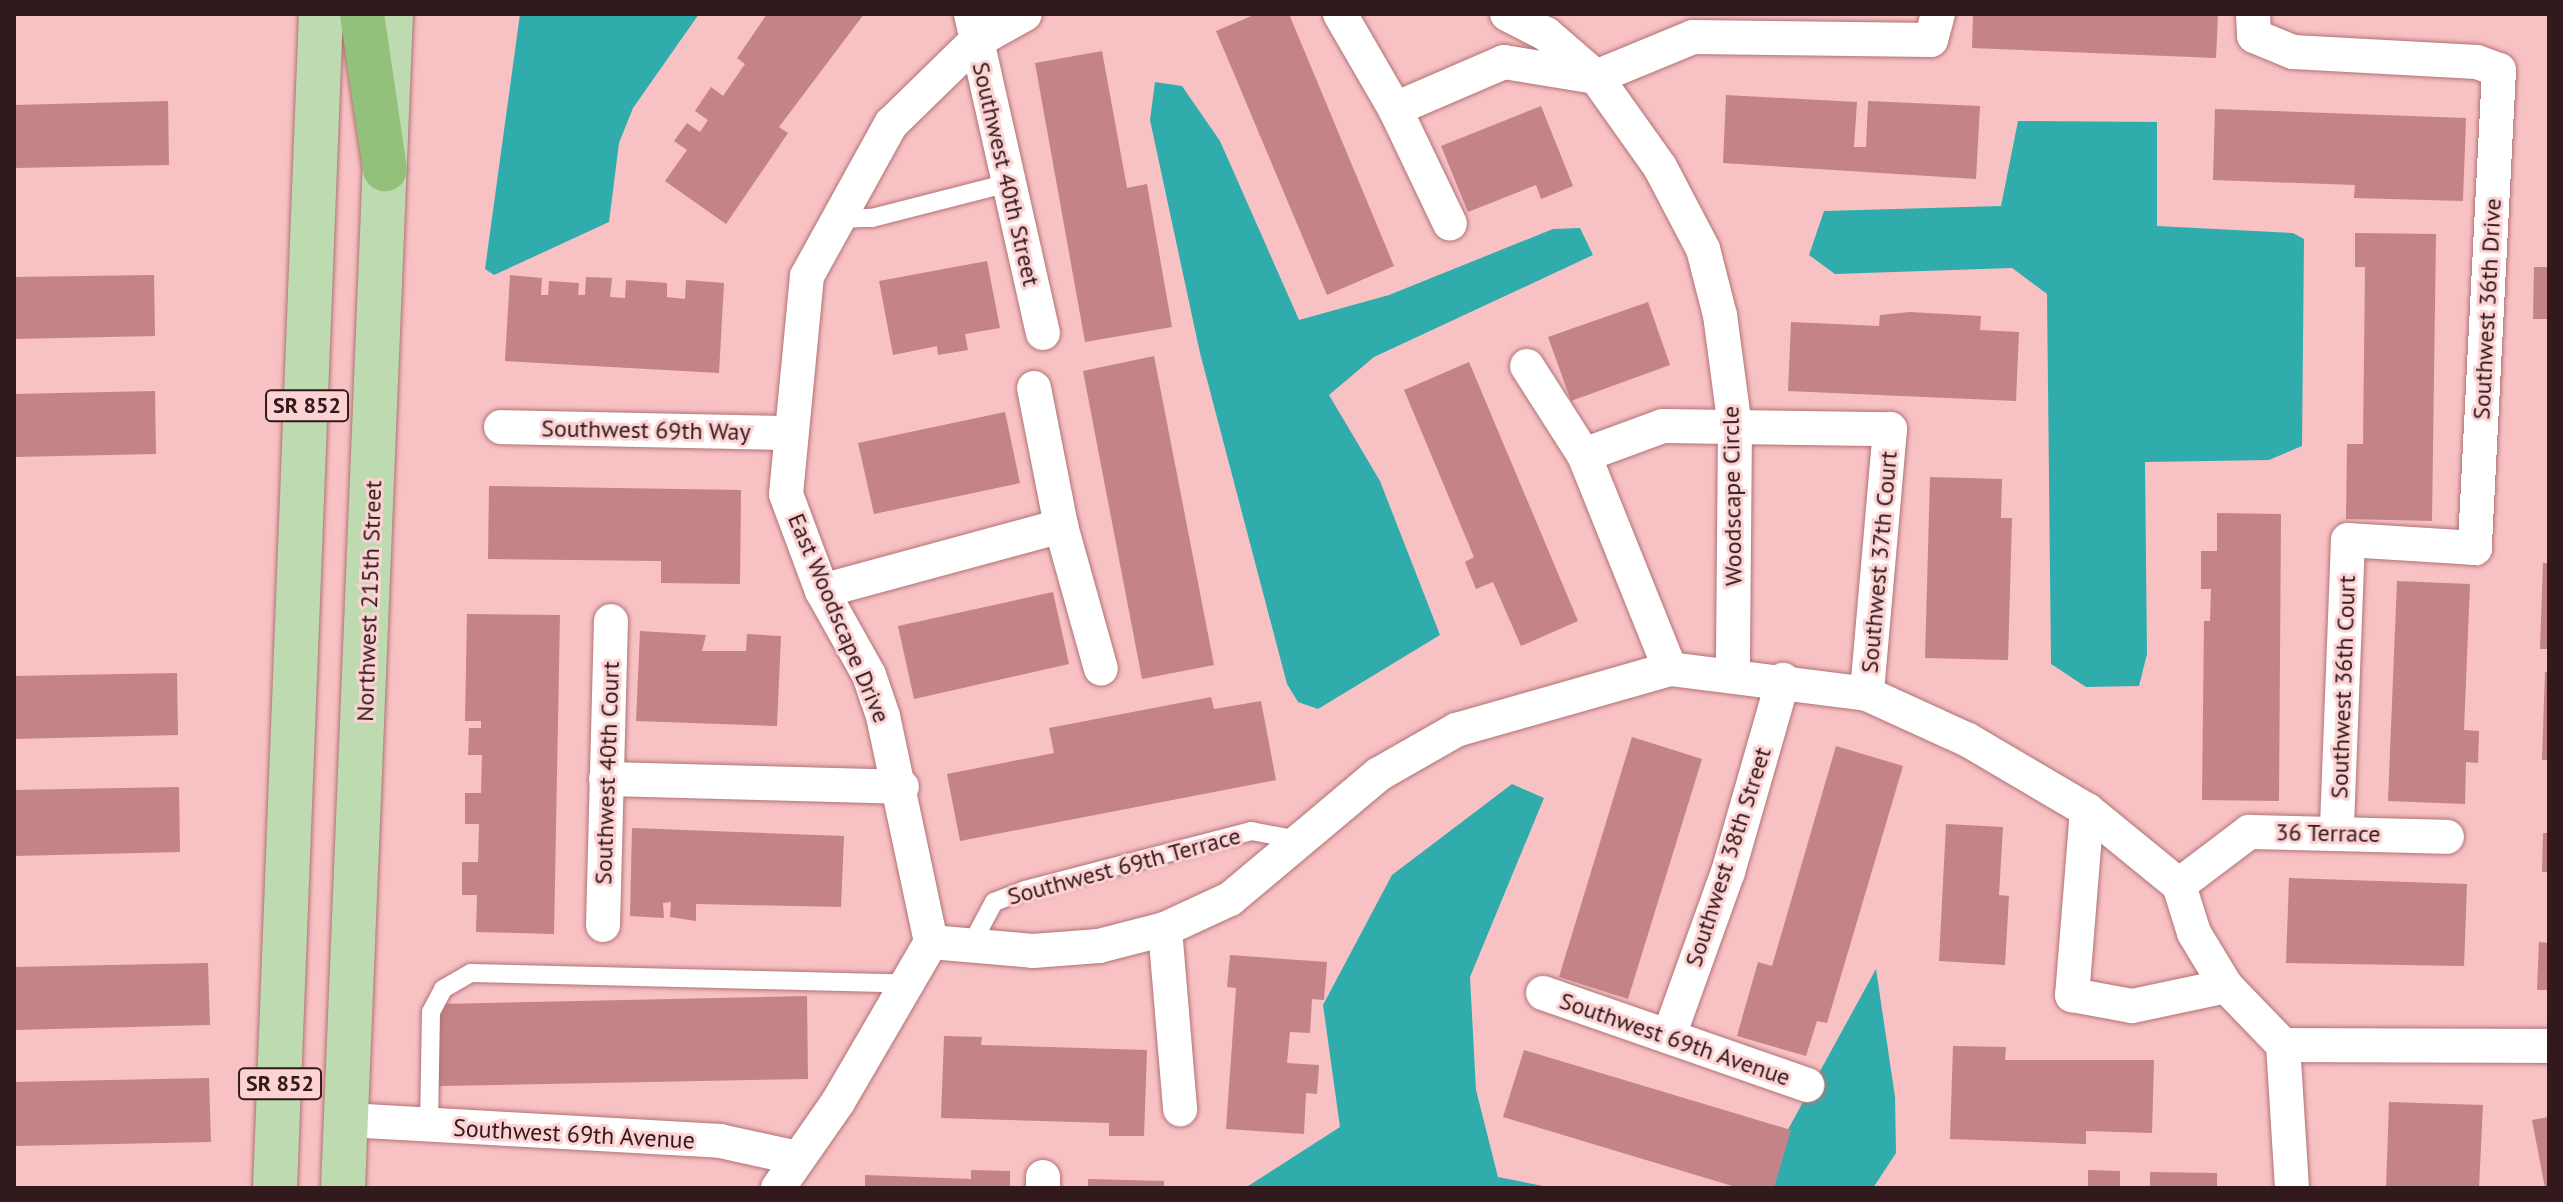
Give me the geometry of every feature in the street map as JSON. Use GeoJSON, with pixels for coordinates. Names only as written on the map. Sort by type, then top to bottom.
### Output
{"type":"FeatureCollection","features":[{"type":"Feature","properties":{"kind":"highway"},"geometry":{"type":"LineString","coordinates":[[362,14],[385,169]]}},
{"type":"Feature","properties":{"kind":"main road","name":"SR 852"},"geometry":{"type":"LineString","coordinates":[[275,1188],[321,14]]}},
{"type":"Feature","properties":{"kind":"main road","name":"Northwest 215th Street"},"geometry":{"type":"LineString","coordinates":[[343,1188],[391,14]]}},
{"type":"Feature","properties":{"kind":"street"},"geometry":{"type":"LineString","coordinates":[[791,433],[807,276],[891,124],[973,28],[1025,14]]}},
{"type":"Feature","properties":{"kind":"street"},"geometry":{"type":"LineString","coordinates":[[1340,14],[1395,109],[1450,224]]}},
{"type":"Feature","properties":{"kind":"street","name":"Woodscape Circle"},"geometry":{"type":"LineString","coordinates":[[1507,14],[1546,34],[1596,77],[1660,167],[1703,249],[1720,315],[1735,427],[1733,675]]}},
{"type":"Feature","properties":{"kind":"street"},"geometry":{"type":"LineString","coordinates":[[1395,109],[1504,62],[1596,77],[1693,37],[1931,40],[1938,14]]}},
{"type":"Feature","properties":{"kind":"street","name":"Southwest 36th Drive"},"geometry":{"type":"LineString","coordinates":[[2253,14],[2254,36],[2293,52],[2477,62],[2499,70],[2475,548],[2348,540]]}},
{"type":"Feature","properties":{"kind":"street","name":"Southwest 40th Street"},"geometry":{"type":"LineString","coordinates":[[973,28],[1043,333]]}},
{"type":"Feature","properties":{"kind":"street"},"geometry":{"type":"LineString","coordinates":[[1527,366],[1584,455],[1670,669]]}},
{"type":"Feature","properties":{"kind":"street"},"geometry":{"type":"LineString","coordinates":[[1034,388],[1061,526],[1101,669]]}},
{"type":"Feature","properties":{"kind":"street"},"geometry":{"type":"LineString","coordinates":[[1584,455],[1663,426],[1735,427]]}},
{"type":"Feature","properties":{"kind":"street","name":"Southwest 69th Way"},"geometry":{"type":"LineString","coordinates":[[501,427],[791,433]]}},
{"type":"Feature","properties":{"kind":"street","name":"Southwest 37th Court"},"geometry":{"type":"LineString","coordinates":[[1735,427],[1890,429],[1867,694]]}},
{"type":"Feature","properties":{"kind":"street","name":"East Woodscape Drive"},"geometry":{"type":"LineString","coordinates":[[791,433],[786,494],[822,591],[869,675],[902,787],[931,942]]}},
{"type":"Feature","properties":{"kind":"street"},"geometry":{"type":"LineString","coordinates":[[822,591],[1061,526]]}},
{"type":"Feature","properties":{"kind":"street","name":"Southwest 36th Court"},"geometry":{"type":"LineString","coordinates":[[2337,833],[2348,540]]}},
{"type":"Feature","properties":{"kind":"street","name":"Southwest 40th Court"},"geometry":{"type":"LineString","coordinates":[[603,925],[611,621]]}},
{"type":"Feature","properties":{"kind":"street"},"geometry":{"type":"LineString","coordinates":[[778,1188],[931,942],[1033,951],[1099,946],[1165,929],[1230,899],[1379,774],[1456,730],[1670,669],[1783,680],[1867,694],[1968,740],[2087,810],[2179,885],[2194,933],[2226,986],[2283,1045],[2292,1188]]}},
{"type":"Feature","properties":{"kind":"street","name":"Southwest 38th Street"},"geometry":{"type":"LineString","coordinates":[[1670,1033],[1728,872],[1783,680]]}},
{"type":"Feature","properties":{"kind":"street"},"geometry":{"type":"LineString","coordinates":[[606,779],[902,787]]}},
{"type":"Feature","properties":{"kind":"street"},"geometry":{"type":"LineString","coordinates":[[2087,810],[2072,995],[2132,1006],[2226,986]]}},
{"type":"Feature","properties":{"kind":"street","name":"36 Terrace"},"geometry":{"type":"LineString","coordinates":[[2179,885],[2249,832],[2447,837]]}},
{"type":"Feature","properties":{"kind":"street"},"geometry":{"type":"LineString","coordinates":[[1165,929],[1180,1109]]}},
{"type":"Feature","properties":{"kind":"street","name":"Southwest 69th Avenue"},"geometry":{"type":"LineString","coordinates":[[1543,993],[1670,1033],[1807,1085]]}},
{"type":"Feature","properties":{"kind":"street"},"geometry":{"type":"LineString","coordinates":[[2283,1045],[2549,1046]]}},
{"type":"Feature","properties":{"kind":"street","name":"Southwest 69th Avenue"},"geometry":{"type":"LineString","coordinates":[[347,1120],[720,1141],[798,1158]]}},
{"type":"Feature","properties":{"kind":"lane"},"geometry":{"type":"LineString","coordinates":[[838,219],[872,218],[1008,183]]}},
{"type":"Feature","properties":{"kind":"lane","name":"Southwest 69th Terrace"},"geometry":{"type":"LineString","coordinates":[[971,945],[994,902],[1025,890],[1251,831],[1302,840]]}},
{"type":"Feature","properties":{"kind":"lane"},"geometry":{"type":"LineString","coordinates":[[429,1126],[431,1012],[443,989],[471,973],[906,984]]}},
{"type":"Feature","properties":{"kind":"water"},"geometry":{"type":"Polygon","coordinates":[[[520,14],[699,14],[633,108],[619,143],[609,222],[494,275],[485,269],[520,14]]]}},
{"type":"Feature","properties":{"kind":"water"},"geometry":{"type":"Polygon","coordinates":[[[1155,82],[1182,86],[1220,141],[1299,320],[1389,295],[1553,229],[1580,228],[1593,255],[1374,357],[1329,395],[1380,481],[1440,635],[1318,709],[1298,702],[1287,684],[1200,353],[1150,120],[1155,82]]]}},
{"type":"Feature","properties":{"kind":"water"},"geometry":{"type":"Polygon","coordinates":[[[2018,121],[2157,122],[2157,226],[2293,233],[2304,239],[2302,446],[2269,460],[2145,462],[2147,654],[2139,686],[2086,687],[2051,664],[2047,294],[2012,268],[1835,274],[1809,255],[1824,211],[2001,206],[2018,121]]]}},
{"type":"Feature","properties":{"kind":"water"},"geometry":{"type":"Polygon","coordinates":[[[1512,784],[1544,798],[1470,977],[1476,1090],[1498,1177],[1553,1188],[1245,1188],[1340,1127],[1323,1005],[1392,875],[1512,784]]]}},
{"type":"Feature","properties":{"kind":"water"},"geometry":{"type":"Polygon","coordinates":[[[1876,969],[1895,1097],[1896,1153],[1873,1188],[1756,1188],[1876,969]]]}},
{"type":"Feature","properties":{"kind":"building"},"geometry":{"type":"Polygon","coordinates":[[[767,14],[864,14],[779,127],[788,133],[726,224],[665,181],[687,150],[674,141],[687,123],[700,132],[708,120],[695,111],[711,87],[723,96],[745,64],[737,58],[767,14]]]}},
{"type":"Feature","properties":{"kind":"building"},"geometry":{"type":"Polygon","coordinates":[[[1256,14],[1289,14],[1394,266],[1327,295],[1216,31],[1256,14]]]}},
{"type":"Feature","properties":{"kind":"building"},"geometry":{"type":"Polygon","coordinates":[[[1973,14],[2218,14],[2216,58],[1972,48],[1973,14]]]}},
{"type":"Feature","properties":{"kind":"building"},"geometry":{"type":"Polygon","coordinates":[[[1102,51],[1127,188],[1147,184],[1172,327],[1085,342],[1035,63],[1102,51]]]}},
{"type":"Feature","properties":{"kind":"building"},"geometry":{"type":"Polygon","coordinates":[[[1726,95],[1857,102],[1854,147],[1866,147],[1868,101],[1980,106],[1976,179],[1723,163],[1726,95]]]}},
{"type":"Feature","properties":{"kind":"building"},"geometry":{"type":"Polygon","coordinates":[[[168,101],[169,165],[14,168],[14,105],[168,101]]]}},
{"type":"Feature","properties":{"kind":"building"},"geometry":{"type":"Polygon","coordinates":[[[1541,106],[1573,186],[1541,199],[1536,185],[1468,212],[1441,146],[1541,106]]]}},
{"type":"Feature","properties":{"kind":"building"},"geometry":{"type":"Polygon","coordinates":[[[2215,109],[2466,118],[2463,201],[2354,198],[2355,185],[2213,180],[2215,109]]]}},
{"type":"Feature","properties":{"kind":"building"},"geometry":{"type":"Polygon","coordinates":[[[2355,233],[2436,234],[2432,521],[2346,519],[2347,444],[2363,444],[2365,267],[2355,267],[2355,233]]]}},
{"type":"Feature","properties":{"kind":"building"},"geometry":{"type":"Polygon","coordinates":[[[987,261],[1000,328],[965,334],[968,350],[938,355],[937,346],[893,355],[879,281],[987,261]]]}},
{"type":"Feature","properties":{"kind":"building"},"geometry":{"type":"Polygon","coordinates":[[[2534,267],[2549,267],[2549,319],[2533,319],[2534,267]]]}},
{"type":"Feature","properties":{"kind":"building"},"geometry":{"type":"Polygon","coordinates":[[[154,275],[155,336],[14,339],[14,277],[154,275]]]}},
{"type":"Feature","properties":{"kind":"building"},"geometry":{"type":"Polygon","coordinates":[[[510,275],[542,278],[541,295],[548,295],[549,281],[579,283],[578,295],[585,295],[586,277],[612,278],[610,297],[625,298],[626,280],[667,283],[667,297],[685,299],[686,280],[724,283],[719,373],[505,361],[510,275]]]}},
{"type":"Feature","properties":{"kind":"building"},"geometry":{"type":"Polygon","coordinates":[[[1648,302],[1670,365],[1571,401],[1548,337],[1648,302]]]}},
{"type":"Feature","properties":{"kind":"building"},"geometry":{"type":"Polygon","coordinates":[[[1910,312],[1981,316],[1980,330],[2019,332],[2016,401],[1788,391],[1791,322],[1879,326],[1880,315],[1910,312]]]}},
{"type":"Feature","properties":{"kind":"building"},"geometry":{"type":"Polygon","coordinates":[[[1154,356],[1214,665],[1142,679],[1083,371],[1154,356]]]}},
{"type":"Feature","properties":{"kind":"building"},"geometry":{"type":"Polygon","coordinates":[[[1469,362],[1578,621],[1521,646],[1493,582],[1476,589],[1465,562],[1474,557],[1404,390],[1469,362]]]}},
{"type":"Feature","properties":{"kind":"building"},"geometry":{"type":"Polygon","coordinates":[[[155,391],[156,454],[14,457],[14,394],[155,391]]]}},
{"type":"Feature","properties":{"kind":"building"},"geometry":{"type":"Polygon","coordinates":[[[1005,412],[1020,483],[874,514],[858,443],[1005,412]]]}},
{"type":"Feature","properties":{"kind":"building"},"geometry":{"type":"Polygon","coordinates":[[[1930,477],[2002,479],[2001,518],[2012,518],[2008,660],[1925,658],[1930,477]]]}},
{"type":"Feature","properties":{"kind":"building"},"geometry":{"type":"Polygon","coordinates":[[[489,486],[741,490],[740,584],[661,583],[661,561],[488,559],[489,486]]]}},
{"type":"Feature","properties":{"kind":"building"},"geometry":{"type":"Polygon","coordinates":[[[2217,513],[2281,514],[2279,801],[2202,800],[2204,621],[2210,621],[2211,589],[2201,589],[2201,551],[2217,551],[2217,513]]]}},
{"type":"Feature","properties":{"kind":"building"},"geometry":{"type":"Polygon","coordinates":[[[2543,563],[2549,563],[2549,649],[2540,649],[2543,563]]]}},
{"type":"Feature","properties":{"kind":"building"},"geometry":{"type":"Polygon","coordinates":[[[2397,581],[2470,584],[2464,730],[2479,731],[2478,763],[2466,762],[2465,804],[2388,801],[2397,581]]]}},
{"type":"Feature","properties":{"kind":"building"},"geometry":{"type":"Polygon","coordinates":[[[1053,592],[1069,664],[914,699],[898,626],[1053,592]]]}},
{"type":"Feature","properties":{"kind":"building"},"geometry":{"type":"Polygon","coordinates":[[[467,614],[560,615],[554,934],[476,932],[477,895],[462,895],[462,862],[478,862],[479,824],[465,824],[465,793],[481,793],[482,755],[468,755],[469,728],[481,728],[481,721],[465,721],[467,614]]]}},
{"type":"Feature","properties":{"kind":"building"},"geometry":{"type":"Polygon","coordinates":[[[640,631],[706,635],[702,651],[746,651],[747,634],[781,636],[777,726],[636,721],[640,631]]]}},
{"type":"Feature","properties":{"kind":"building"},"geometry":{"type":"Polygon","coordinates":[[[2545,672],[2549,672],[2549,760],[2542,760],[2545,672]]]}},
{"type":"Feature","properties":{"kind":"building"},"geometry":{"type":"Polygon","coordinates":[[[177,673],[178,735],[14,739],[14,676],[177,673]]]}},
{"type":"Feature","properties":{"kind":"building"},"geometry":{"type":"Polygon","coordinates":[[[1211,697],[1214,709],[1261,701],[1276,780],[960,841],[947,774],[1054,753],[1049,728],[1211,697]]]}},
{"type":"Feature","properties":{"kind":"building"},"geometry":{"type":"Polygon","coordinates":[[[1632,737],[1702,759],[1628,999],[1559,977],[1632,737]]]}},
{"type":"Feature","properties":{"kind":"building"},"geometry":{"type":"Polygon","coordinates":[[[1836,746],[1903,766],[1827,1023],[1817,1021],[1806,1056],[1737,1036],[1758,962],[1772,966],[1836,746]]]}},
{"type":"Feature","properties":{"kind":"building"},"geometry":{"type":"Polygon","coordinates":[[[179,787],[180,852],[14,856],[14,790],[179,787]]]}},
{"type":"Feature","properties":{"kind":"building"},"geometry":{"type":"Polygon","coordinates":[[[1946,824],[2003,827],[1999,895],[2009,896],[2005,965],[1939,961],[1946,824]]]}},
{"type":"Feature","properties":{"kind":"building"},"geometry":{"type":"Polygon","coordinates":[[[632,828],[844,836],[841,907],[696,904],[696,921],[670,917],[671,902],[663,903],[664,918],[630,916],[632,828]]]}},
{"type":"Feature","properties":{"kind":"building"},"geometry":{"type":"Polygon","coordinates":[[[2543,833],[2549,833],[2549,872],[2542,872],[2543,833]]]}},
{"type":"Feature","properties":{"kind":"building"},"geometry":{"type":"Polygon","coordinates":[[[2289,878],[2467,884],[2464,966],[2286,963],[2289,878]]]}},
{"type":"Feature","properties":{"kind":"building"},"geometry":{"type":"Polygon","coordinates":[[[2539,942],[2549,943],[2549,990],[2537,990],[2539,942]]]}},
{"type":"Feature","properties":{"kind":"building"},"geometry":{"type":"Polygon","coordinates":[[[1230,955],[1327,962],[1324,1000],[1312,999],[1310,1033],[1290,1032],[1287,1063],[1319,1065],[1317,1094],[1306,1093],[1304,1134],[1226,1129],[1236,988],[1227,987],[1230,955]]]}},
{"type":"Feature","properties":{"kind":"building"},"geometry":{"type":"Polygon","coordinates":[[[208,963],[210,1025],[14,1030],[14,967],[208,963]]]}},
{"type":"Feature","properties":{"kind":"building"},"geometry":{"type":"Polygon","coordinates":[[[807,996],[808,1079],[439,1086],[438,1004],[807,996]]]}},
{"type":"Feature","properties":{"kind":"building"},"geometry":{"type":"Polygon","coordinates":[[[944,1036],[982,1037],[981,1045],[1147,1050],[1144,1136],[1109,1136],[1109,1123],[941,1118],[944,1036]]]}},
{"type":"Feature","properties":{"kind":"building"},"geometry":{"type":"Polygon","coordinates":[[[1953,1046],[2006,1047],[2005,1060],[2154,1060],[2152,1133],[2086,1131],[2086,1144],[1950,1139],[1953,1046]]]}},
{"type":"Feature","properties":{"kind":"building"},"geometry":{"type":"Polygon","coordinates":[[[1524,1050],[1791,1130],[1774,1188],[1739,1188],[1503,1117],[1524,1050]]]}},
{"type":"Feature","properties":{"kind":"building"},"geometry":{"type":"Polygon","coordinates":[[[209,1078],[211,1142],[14,1146],[14,1082],[209,1078]]]}},
{"type":"Feature","properties":{"kind":"building"},"geometry":{"type":"Polygon","coordinates":[[[2389,1102],[2483,1105],[2479,1188],[2386,1188],[2389,1102]]]}},
{"type":"Feature","properties":{"kind":"building"},"geometry":{"type":"Polygon","coordinates":[[[2549,1117],[2549,1188],[2545,1188],[2532,1120],[2549,1117]]]}},
{"type":"Feature","properties":{"kind":"building"},"geometry":{"type":"Polygon","coordinates":[[[971,1170],[1010,1171],[1010,1188],[865,1188],[865,1175],[971,1179],[971,1170]]]}},
{"type":"Feature","properties":{"kind":"building"},"geometry":{"type":"Polygon","coordinates":[[[2088,1170],[2120,1171],[2120,1188],[2088,1188],[2088,1170]]]}},
{"type":"Feature","properties":{"kind":"building"},"geometry":{"type":"Polygon","coordinates":[[[2150,1172],[2217,1173],[2217,1188],[2150,1188],[2150,1172]]]}},
{"type":"Feature","properties":{"kind":"building"},"geometry":{"type":"Polygon","coordinates":[[[1088,1179],[1164,1181],[1164,1188],[1088,1188],[1088,1179]]]}}]}
